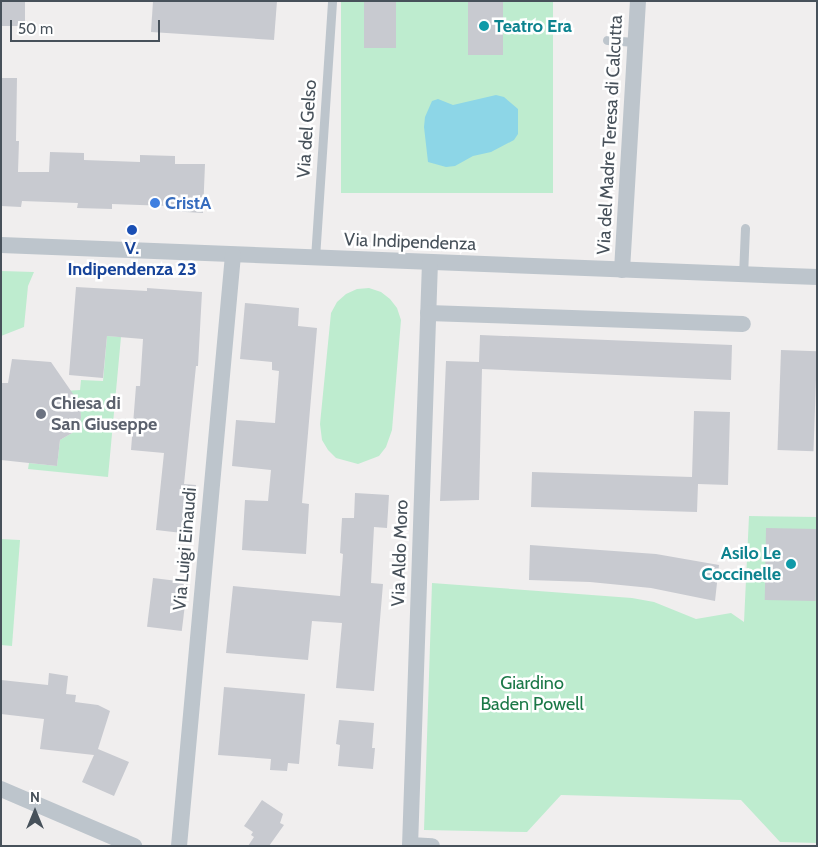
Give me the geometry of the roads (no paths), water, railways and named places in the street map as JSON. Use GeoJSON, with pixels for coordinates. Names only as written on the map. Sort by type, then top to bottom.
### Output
{"type":"FeatureCollection","features":[{"type":"Feature","properties":{"kind":"street","name":"Via del Madre Teresa di Calcutta"},"geometry":{"type":"LineString","coordinates":[[622,270],[638,1]]}},
{"type":"Feature","properties":{"kind":"street","name":"Via Indipendenza"},"geometry":{"type":"LineString","coordinates":[[1,245],[743,276],[817,277]]}},
{"type":"Feature","properties":{"kind":"street","name":"Via Luigi Einaudi"},"geometry":{"type":"LineString","coordinates":[[179,846],[233,256]]}},
{"type":"Feature","properties":{"kind":"street","name":"Via Aldo Moro"},"geometry":{"type":"LineString","coordinates":[[410,845],[430,262]]}},
{"type":"Feature","properties":{"kind":"street"},"geometry":{"type":"LineString","coordinates":[[428,313],[742,324]]}},
{"type":"Feature","properties":{"kind":"street"},"geometry":{"type":"LineString","coordinates":[[1,789],[134,846]]}},
{"type":"Feature","properties":{"kind":"street"},"geometry":{"type":"LineString","coordinates":[[410,845],[432,846]]}},
{"type":"Feature","properties":{"kind":"lane","name":"Via del Gelso"},"geometry":{"type":"LineString","coordinates":[[315,258],[332,1]]}},
{"type":"Feature","properties":{"kind":"lane"},"geometry":{"type":"LineString","coordinates":[[607,40],[635,42]]}},
{"type":"Feature","properties":{"kind":"lane"},"geometry":{"type":"LineString","coordinates":[[743,276],[745,228]]}},
{"type":"Feature","properties":{"kind":"water"},"geometry":{"type":"Polygon","coordinates":[[[496,95],[504,97],[518,109],[518,134],[514,140],[491,152],[473,156],[455,166],[446,167],[428,162],[424,127],[425,117],[432,101],[438,99],[453,105],[496,95]]]}},
{"type":"Feature","properties":{"kind":"place","name":"Teatro Era"},"geometry":{"type":"Point","coordinates":[484,26]}},
{"type":"Feature","properties":{"kind":"place","name":"CristA"},"geometry":{"type":"Point","coordinates":[155,203]}},
{"type":"Feature","properties":{"kind":"place","name":"V. Indipendenza 23"},"geometry":{"type":"Point","coordinates":[132,230]}},
{"type":"Feature","properties":{"kind":"place","name":"Chiesa di San Giuseppe"},"geometry":{"type":"Point","coordinates":[41,414]}},
{"type":"Feature","properties":{"kind":"place","name":"Asilo Le Coccinelle"},"geometry":{"type":"Point","coordinates":[791,564]}},
{"type":"Feature","properties":{"kind":"park label","name":"Giardino Baden Powell"},"geometry":{"type":"Point","coordinates":[532,694]}}]}
